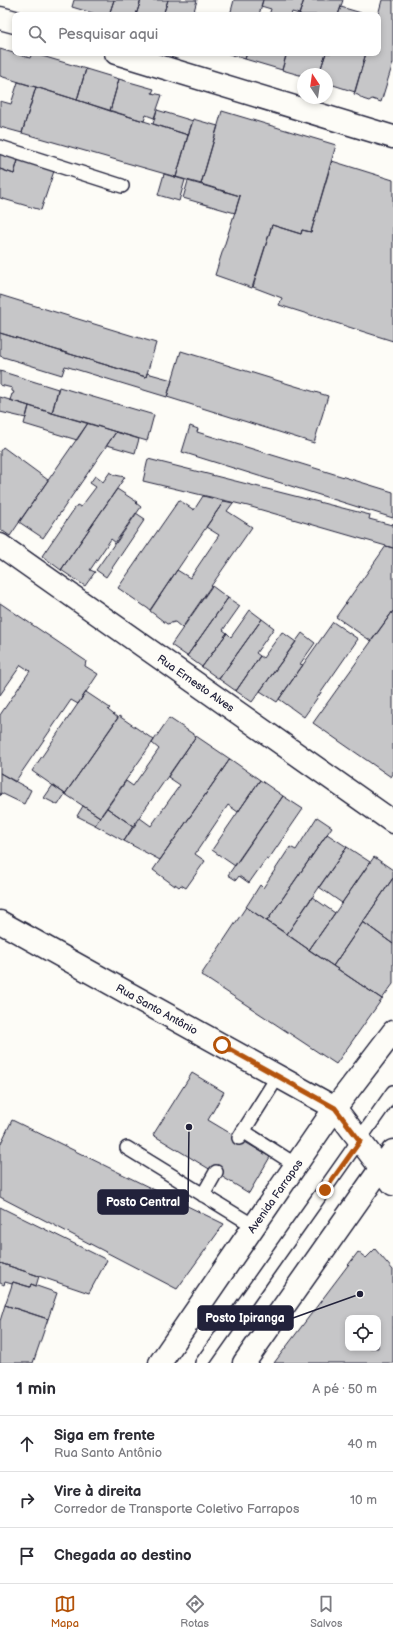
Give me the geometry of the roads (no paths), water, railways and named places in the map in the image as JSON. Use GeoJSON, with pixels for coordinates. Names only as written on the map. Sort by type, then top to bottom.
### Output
{"type":"FeatureCollection","features":[{"type":"Feature","properties":{"kind":"street"},"geometry":{"type":"LineString","coordinates":[[0,18],[12,21]]}},
{"type":"Feature","properties":{"kind":"street"},"geometry":{"type":"LineString","coordinates":[[126,56],[393,137]]}},
{"type":"Feature","properties":{"kind":"street","name":"Rua Ernesto Alves"},"geometry":{"type":"LineString","coordinates":[[0,545],[393,822]]}},
{"type":"Feature","properties":{"kind":"street","name":"Rua Santo Antônio"},"geometry":{"type":"LineString","coordinates":[[0,922],[335,1108],[387,1177]]}},
{"type":"Feature","properties":{"kind":"street","name":"Avenida Farrapos"},"geometry":{"type":"LineString","coordinates":[[160,1363],[335,1108],[393,1032]]}},
{"type":"Feature","properties":{"kind":"street"},"geometry":{"type":"LineString","coordinates":[[244,1363],[387,1177],[393,1151]]}},
{"type":"Feature","properties":{"kind":"lane"},"geometry":{"type":"LineString","coordinates":[[0,147],[122,186]]}},
{"type":"Feature","properties":{"kind":"lane"},"geometry":{"type":"LineString","coordinates":[[278,1076],[241,1134],[296,1165]]}},
{"type":"Feature","properties":{"kind":"lane"},"geometry":{"type":"LineString","coordinates":[[202,1363],[360,1141],[393,1092]]}},
{"type":"Feature","properties":{"kind":"lane"},"geometry":{"type":"LineString","coordinates":[[128,1148],[254,1226]]}},
{"type":"Feature","properties":{"kind":"lane"},"geometry":{"type":"LineString","coordinates":[[203,1195],[216,1172]]}},
{"type":"Feature","properties":{"kind":"place","name":"Posto Central"},"geometry":{"type":"Point","coordinates":[189,1127]}},
{"type":"Feature","properties":{"kind":"place","name":"Posto Ipiranga"},"geometry":{"type":"Point","coordinates":[360,1294]}}]}
